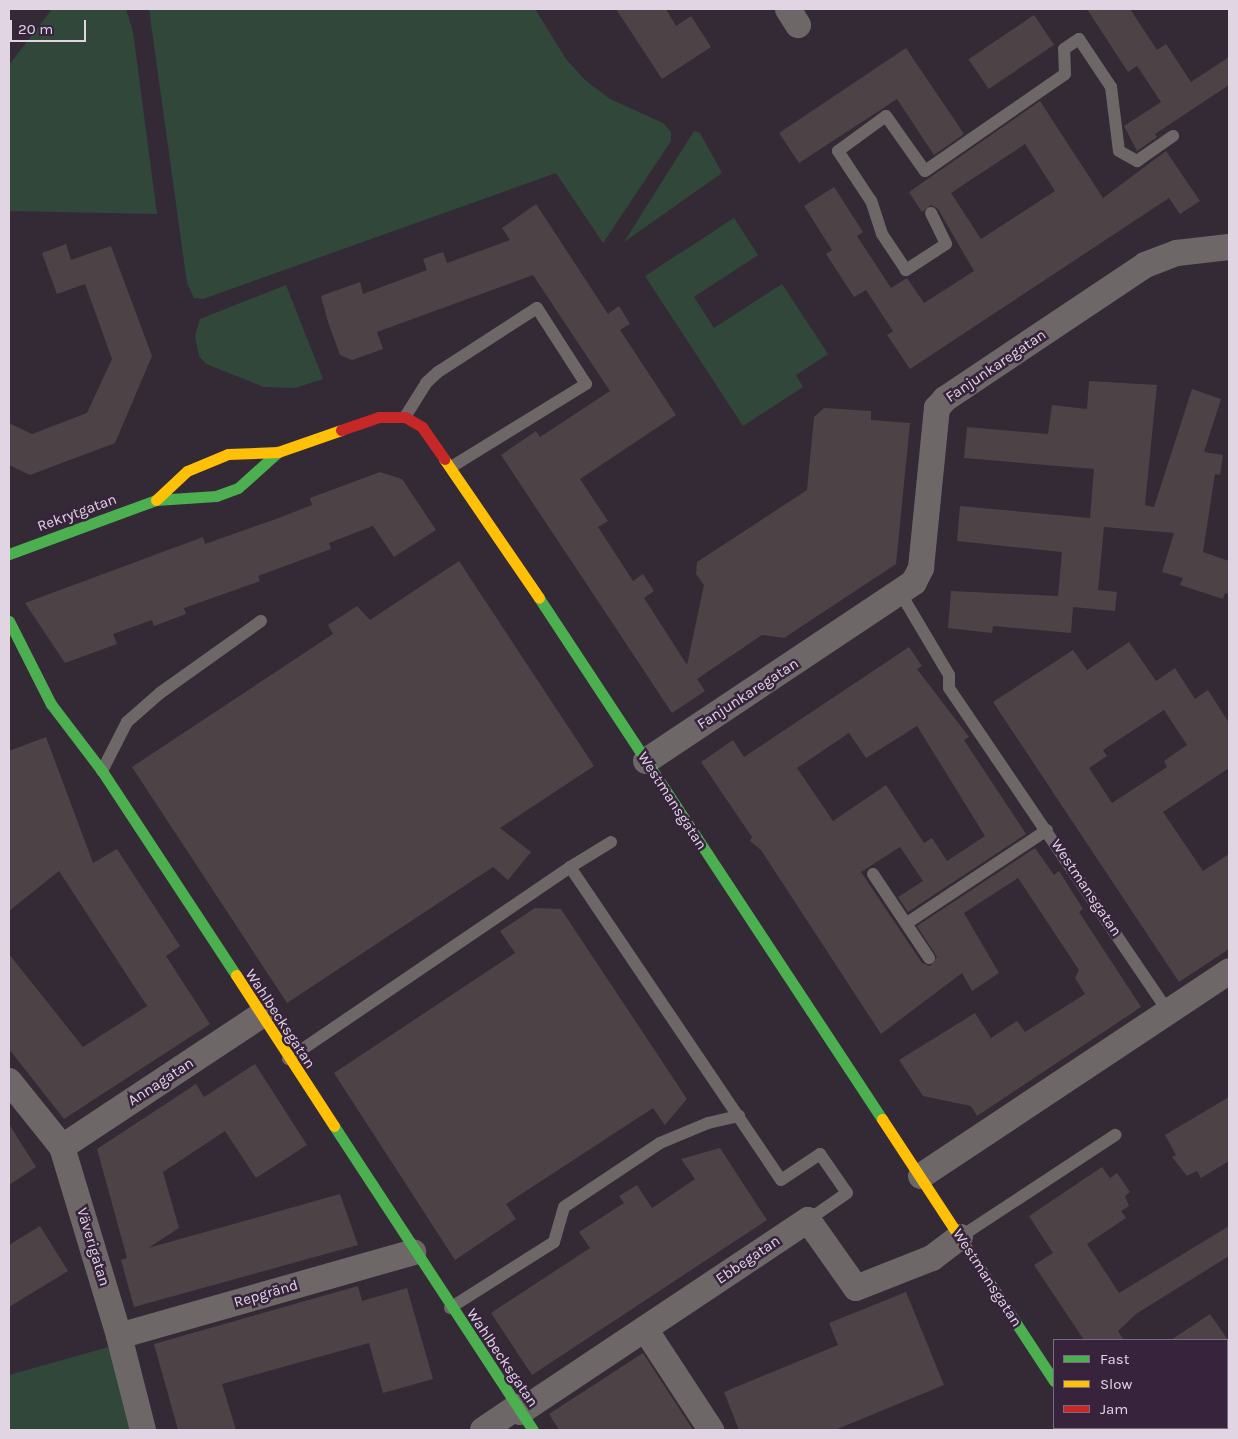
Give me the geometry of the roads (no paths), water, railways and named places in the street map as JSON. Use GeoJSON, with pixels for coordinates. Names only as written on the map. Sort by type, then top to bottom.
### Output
{"type":"FeatureCollection","features":[{"type":"Feature","properties":{"kind":"street","name":"Fanjunkaregatan"},"geometry":{"type":"LineString","coordinates":[[646,761],[901,594],[914,582],[921,568],[937,408],[945,399],[1145,265],[1177,253],[1229,247]]}},
{"type":"Feature","properties":{"kind":"street","name":"Rekrytgatan"},"geometry":{"type":"LineString","coordinates":[[156,500],[171,483],[208,460],[249,452],[278,452],[379,417],[405,417]]}},
{"type":"Feature","properties":{"kind":"street","name":"Westmansgatan"},"geometry":{"type":"LineString","coordinates":[[405,417],[422,427],[451,468],[921,1176],[1053,1379]]}},
{"type":"Feature","properties":{"kind":"street","name":"Rekrytgatan"},"geometry":{"type":"LineString","coordinates":[[9,554],[156,500],[194,500],[238,488],[278,452]]}},
{"type":"Feature","properties":{"kind":"street","name":"Wahlbecksgatan"},"geometry":{"type":"LineString","coordinates":[[9,621],[51,704],[102,771],[413,1252],[523,1417]]}},
{"type":"Feature","properties":{"kind":"street"},"geometry":{"type":"LineString","coordinates":[[921,1176],[1229,972]]}},
{"type":"Feature","properties":{"kind":"street","name":"Annagatan"},"geometry":{"type":"LineString","coordinates":[[62,1147],[260,1016]]}},
{"type":"Feature","properties":{"kind":"street","name":"Väverigatan"},"geometry":{"type":"LineString","coordinates":[[9,1081],[62,1147],[120,1336],[144,1430]]}},
{"type":"Feature","properties":{"kind":"street"},"geometry":{"type":"LineString","coordinates":[[808,1220],[856,1288],[932,1258],[960,1237]]}},
{"type":"Feature","properties":{"kind":"street","name":"Ebbegatan"},"geometry":{"type":"LineString","coordinates":[[483,1430],[523,1417],[645,1329],[808,1220]]}},
{"type":"Feature","properties":{"kind":"street","name":"Repgränd"},"geometry":{"type":"LineString","coordinates":[[120,1336],[413,1252]]}},
{"type":"Feature","properties":{"kind":"street"},"geometry":{"type":"LineString","coordinates":[[645,1329],[711,1430]]}},
{"type":"Feature","properties":{"kind":"lane"},"geometry":{"type":"LineString","coordinates":[[931,213],[946,244],[906,270],[882,234],[871,201],[838,151],[886,116],[925,171],[1065,74],[1064,49],[1079,39],[1111,87],[1119,151],[1137,161],[1173,136]]}},
{"type":"Feature","properties":{"kind":"lane"},"geometry":{"type":"LineString","coordinates":[[405,417],[426,383],[438,372],[537,308],[586,384],[451,468]]}},
{"type":"Feature","properties":{"kind":"lane"},"geometry":{"type":"LineString","coordinates":[[901,594],[949,675],[949,688],[1046,830]]}},
{"type":"Feature","properties":{"kind":"lane"},"geometry":{"type":"LineString","coordinates":[[102,771],[127,722],[160,693],[261,621]]}},
{"type":"Feature","properties":{"kind":"lane","name":"Westmansgatan"},"geometry":{"type":"LineString","coordinates":[[907,923],[1046,830],[1168,1011]]}},
{"type":"Feature","properties":{"kind":"lane"},"geometry":{"type":"LineString","coordinates":[[288,1059],[570,867],[611,842]]}},
{"type":"Feature","properties":{"kind":"lane"},"geometry":{"type":"LineString","coordinates":[[570,867],[782,1180],[820,1154],[847,1193],[808,1220]]}},
{"type":"Feature","properties":{"kind":"lane"},"geometry":{"type":"LineString","coordinates":[[873,874],[929,958]]}},
{"type":"Feature","properties":{"kind":"lane"},"geometry":{"type":"LineString","coordinates":[[450,1308],[554,1242],[564,1207],[644,1154],[708,1123],[739,1116]]}},
{"type":"Feature","properties":{"kind":"lane"},"geometry":{"type":"LineString","coordinates":[[960,1237],[1115,1135]]}}]}
